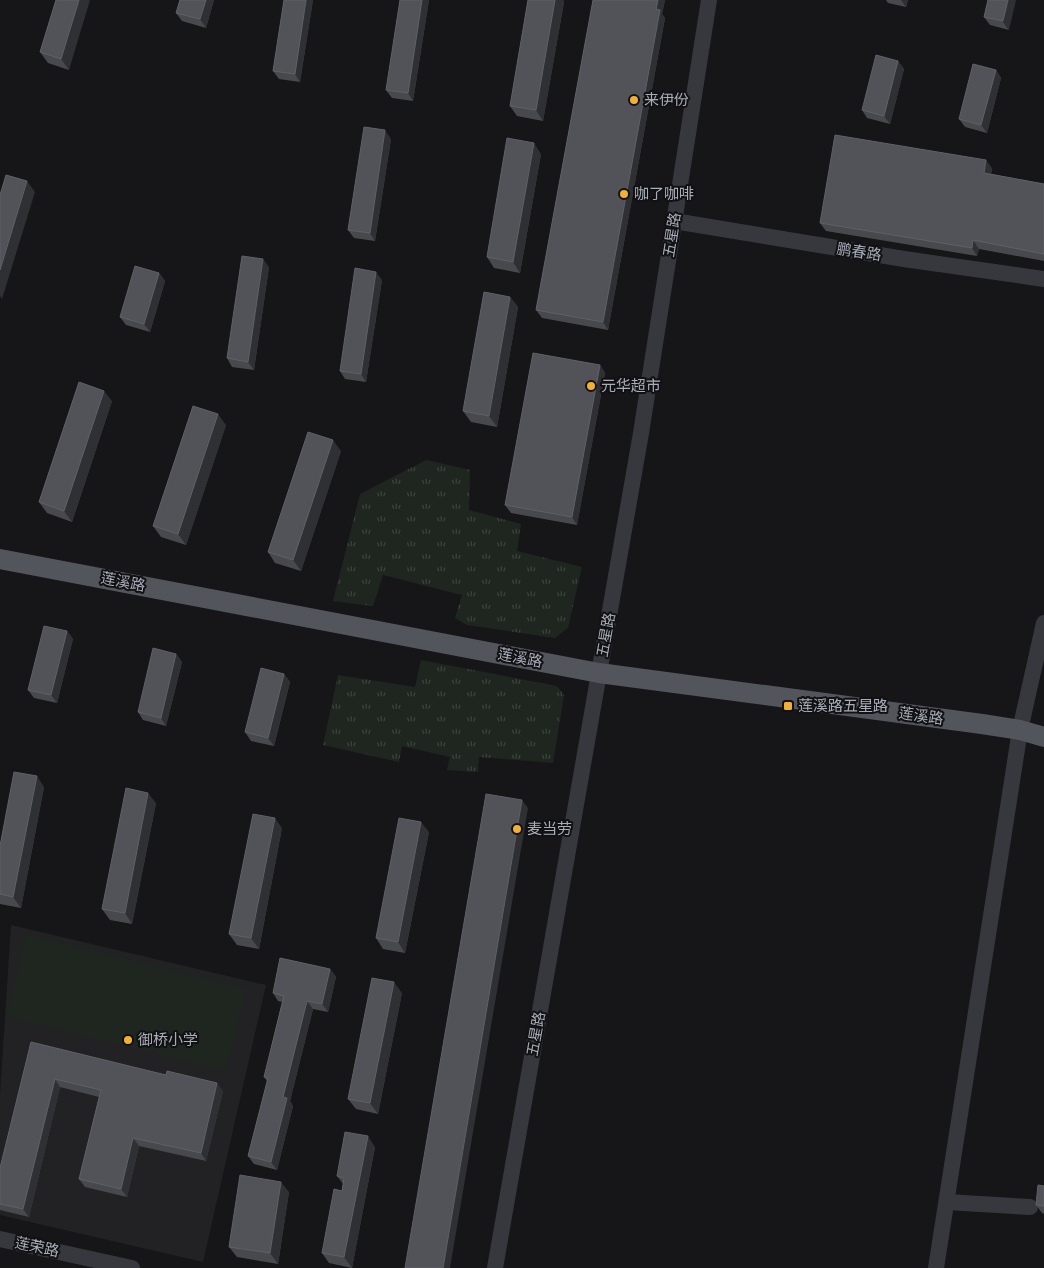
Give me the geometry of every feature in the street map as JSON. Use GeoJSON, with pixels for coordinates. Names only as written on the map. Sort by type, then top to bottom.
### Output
{"type":"FeatureCollection","features":[{"type":"Feature","properties":{"kind":"main road","name":"莲溪路"},"geometry":{"type":"LineString","coordinates":[[0,559],[599,673],[1020,730],[1044,737]]}},
{"type":"Feature","properties":{"kind":"street","name":"五星路"},"geometry":{"type":"LineString","coordinates":[[495,1268],[642,424],[709,0]]}},
{"type":"Feature","properties":{"kind":"street","name":"鹏春路"},"geometry":{"type":"LineString","coordinates":[[674,221],[1044,280]]}},
{"type":"Feature","properties":{"kind":"street"},"geometry":{"type":"LineString","coordinates":[[936,1268],[1020,730],[1044,623]]}},
{"type":"Feature","properties":{"kind":"street"},"geometry":{"type":"LineString","coordinates":[[946,1202],[1030,1207]]}},
{"type":"Feature","properties":{"kind":"street","name":"莲荣路"},"geometry":{"type":"LineString","coordinates":[[0,1239],[132,1268]]}},
{"type":"Feature","properties":{"kind":"shaded area","name":"御桥小学"},"geometry":{"type":"Polygon","coordinates":[[[11,925],[266,985],[203,1262],[0,1215],[0,1094],[11,925]]]}},
{"type":"Feature","properties":{"kind":"green space"},"geometry":{"type":"Polygon","coordinates":[[[426,460],[470,470],[469,510],[521,524],[517,551],[582,567],[568,628],[555,638],[467,625],[455,618],[462,595],[383,575],[373,606],[333,601],[360,494],[426,460]]]}},
{"type":"Feature","properties":{"kind":"green space"},"geometry":{"type":"Polygon","coordinates":[[[421,660],[557,686],[564,695],[553,763],[479,757],[478,772],[447,770],[450,757],[402,746],[399,762],[323,745],[338,675],[415,687],[421,660]]]}},
{"type":"Feature","properties":{"kind":"green space"},"geometry":{"type":"Polygon","coordinates":[[[26,934],[246,988],[226,1071],[6,1017],[26,934]]]}},
{"type":"Feature","properties":{"kind":"building"},"geometry":{"type":"Polygon","coordinates":[[[56,0],[79,0],[61,59],[40,52],[56,0]]]}},
{"type":"Feature","properties":{"kind":"building"},"geometry":{"type":"Polygon","coordinates":[[[180,0],[206,0],[200,19],[176,13],[180,0]]]}},
{"type":"Feature","properties":{"kind":"building"},"geometry":{"type":"Polygon","coordinates":[[[284,0],[306,0],[295,74],[273,71],[284,0]]]}},
{"type":"Feature","properties":{"kind":"building"},"geometry":{"type":"Polygon","coordinates":[[[400,0],[422,0],[408,93],[386,90],[400,0]]]}},
{"type":"Feature","properties":{"kind":"building"},"geometry":{"type":"Polygon","coordinates":[[[528,0],[555,0],[536,110],[510,106],[528,0]]]}},
{"type":"Feature","properties":{"kind":"building"},"geometry":{"type":"Polygon","coordinates":[[[593,0],[658,0],[656,9],[660,10],[603,322],[536,310],[593,0]]]}},
{"type":"Feature","properties":{"kind":"building"},"geometry":{"type":"Polygon","coordinates":[[[988,0],[1008,0],[1003,21],[984,17],[988,0]]]}},
{"type":"Feature","properties":{"kind":"building"},"geometry":{"type":"Polygon","coordinates":[[[876,55],[898,61],[884,116],[862,110],[876,55]]]}},
{"type":"Feature","properties":{"kind":"building"},"geometry":{"type":"Polygon","coordinates":[[[973,64],[996,70],[981,125],[959,119],[973,64]]]}},
{"type":"Feature","properties":{"kind":"building"},"geometry":{"type":"Polygon","coordinates":[[[364,127],[385,130],[370,233],[348,230],[364,127]]]}},
{"type":"Feature","properties":{"kind":"building"},"geometry":{"type":"Polygon","coordinates":[[[835,135],[986,160],[984,173],[1044,184],[1044,254],[973,240],[972,248],[820,223],[835,135]]]}},
{"type":"Feature","properties":{"kind":"building"},"geometry":{"type":"Polygon","coordinates":[[[507,138],[534,143],[513,262],[487,257],[507,138]]]}},
{"type":"Feature","properties":{"kind":"building"},"geometry":{"type":"Polygon","coordinates":[[[6,175],[27,181],[0,270],[0,195],[6,175]]]}},
{"type":"Feature","properties":{"kind":"building"},"geometry":{"type":"Polygon","coordinates":[[[242,256],[263,259],[248,362],[227,358],[242,256]]]}},
{"type":"Feature","properties":{"kind":"building"},"geometry":{"type":"Polygon","coordinates":[[[135,266],[159,273],[144,324],[120,317],[135,266]]]}},
{"type":"Feature","properties":{"kind":"building"},"geometry":{"type":"Polygon","coordinates":[[[355,268],[376,272],[361,374],[340,371],[355,268]]]}},
{"type":"Feature","properties":{"kind":"building"},"geometry":{"type":"Polygon","coordinates":[[[484,292],[510,297],[489,416],[463,411],[484,292]]]}},
{"type":"Feature","properties":{"kind":"building"},"geometry":{"type":"Polygon","coordinates":[[[533,353],[600,365],[572,517],[505,505],[533,353]]]}},
{"type":"Feature","properties":{"kind":"building"},"geometry":{"type":"Polygon","coordinates":[[[79,382],[104,391],[64,511],[39,502],[79,382]]]}},
{"type":"Feature","properties":{"kind":"building"},"geometry":{"type":"Polygon","coordinates":[[[193,406],[218,414],[178,534],[153,526],[193,406]]]}},
{"type":"Feature","properties":{"kind":"building"},"geometry":{"type":"Polygon","coordinates":[[[308,432],[333,440],[293,560],[268,552],[308,432]]]}},
{"type":"Feature","properties":{"kind":"building"},"geometry":{"type":"Polygon","coordinates":[[[44,626],[67,631],[51,695],[28,690],[44,626]]]}},
{"type":"Feature","properties":{"kind":"building"},"geometry":{"type":"Polygon","coordinates":[[[153,648],[176,654],[161,718],[138,712],[153,648]]]}},
{"type":"Feature","properties":{"kind":"building"},"geometry":{"type":"Polygon","coordinates":[[[261,668],[284,674],[268,738],[245,732],[261,668]]]}},
{"type":"Feature","properties":{"kind":"building"},"geometry":{"type":"Polygon","coordinates":[[[14,772],[37,776],[13,897],[0,894],[0,846],[14,772]]]}},
{"type":"Feature","properties":{"kind":"building"},"geometry":{"type":"Polygon","coordinates":[[[126,788],[148,793],[125,913],[102,909],[126,788]]]}},
{"type":"Feature","properties":{"kind":"building"},"geometry":{"type":"Polygon","coordinates":[[[486,794],[522,800],[443,1268],[405,1268],[486,794]]]}},
{"type":"Feature","properties":{"kind":"building"},"geometry":{"type":"Polygon","coordinates":[[[253,814],[275,818],[251,938],[229,934],[253,814]]]}},
{"type":"Feature","properties":{"kind":"building"},"geometry":{"type":"Polygon","coordinates":[[[399,818],[421,822],[398,942],[376,938],[399,818]]]}},
{"type":"Feature","properties":{"kind":"building"},"geometry":{"type":"Polygon","coordinates":[[[280,958],[330,969],[322,1004],[307,1001],[283,1097],[287,1098],[271,1162],[248,1156],[268,1078],[264,1077],[284,996],[273,993],[280,958]]]}},
{"type":"Feature","properties":{"kind":"building"},"geometry":{"type":"Polygon","coordinates":[[[372,978],[394,982],[370,1103],[348,1099],[372,978]]]}},
{"type":"Feature","properties":{"kind":"building"},"geometry":{"type":"Polygon","coordinates":[[[31,1042],[166,1075],[167,1071],[217,1083],[201,1153],[133,1138],[121,1189],[79,1179],[101,1090],[55,1079],[23,1209],[0,1204],[0,1168],[31,1042]]]}},
{"type":"Feature","properties":{"kind":"building"},"geometry":{"type":"Polygon","coordinates":[[[345,1132],[368,1136],[344,1257],[322,1253],[334,1189],[342,1191],[344,1178],[337,1176],[345,1132]]]}},
{"type":"Feature","properties":{"kind":"building"},"geometry":{"type":"Polygon","coordinates":[[[240,1175],[281,1182],[270,1253],[229,1247],[240,1175]]]}},
{"type":"Feature","properties":{"kind":"building"},"geometry":{"type":"Polygon","coordinates":[[[1038,1185],[1044,1186],[1044,1206],[1036,1205],[1038,1185]]]}},
{"type":"Feature","properties":{"kind":"place","name":"来伊份"},"geometry":{"type":"Point","coordinates":[634,100]}},
{"type":"Feature","properties":{"kind":"place","name":"咖了咖啡"},"geometry":{"type":"Point","coordinates":[624,194]}},
{"type":"Feature","properties":{"kind":"place","name":"元华超市"},"geometry":{"type":"Point","coordinates":[591,386]}},
{"type":"Feature","properties":{"kind":"place","name":"莲溪路五星路"},"geometry":{"type":"Point","coordinates":[788,706]}},
{"type":"Feature","properties":{"kind":"place","name":"麦当劳"},"geometry":{"type":"Point","coordinates":[517,829]}},
{"type":"Feature","properties":{"kind":"place","name":"御桥小学"},"geometry":{"type":"Point","coordinates":[128,1040]}}]}
